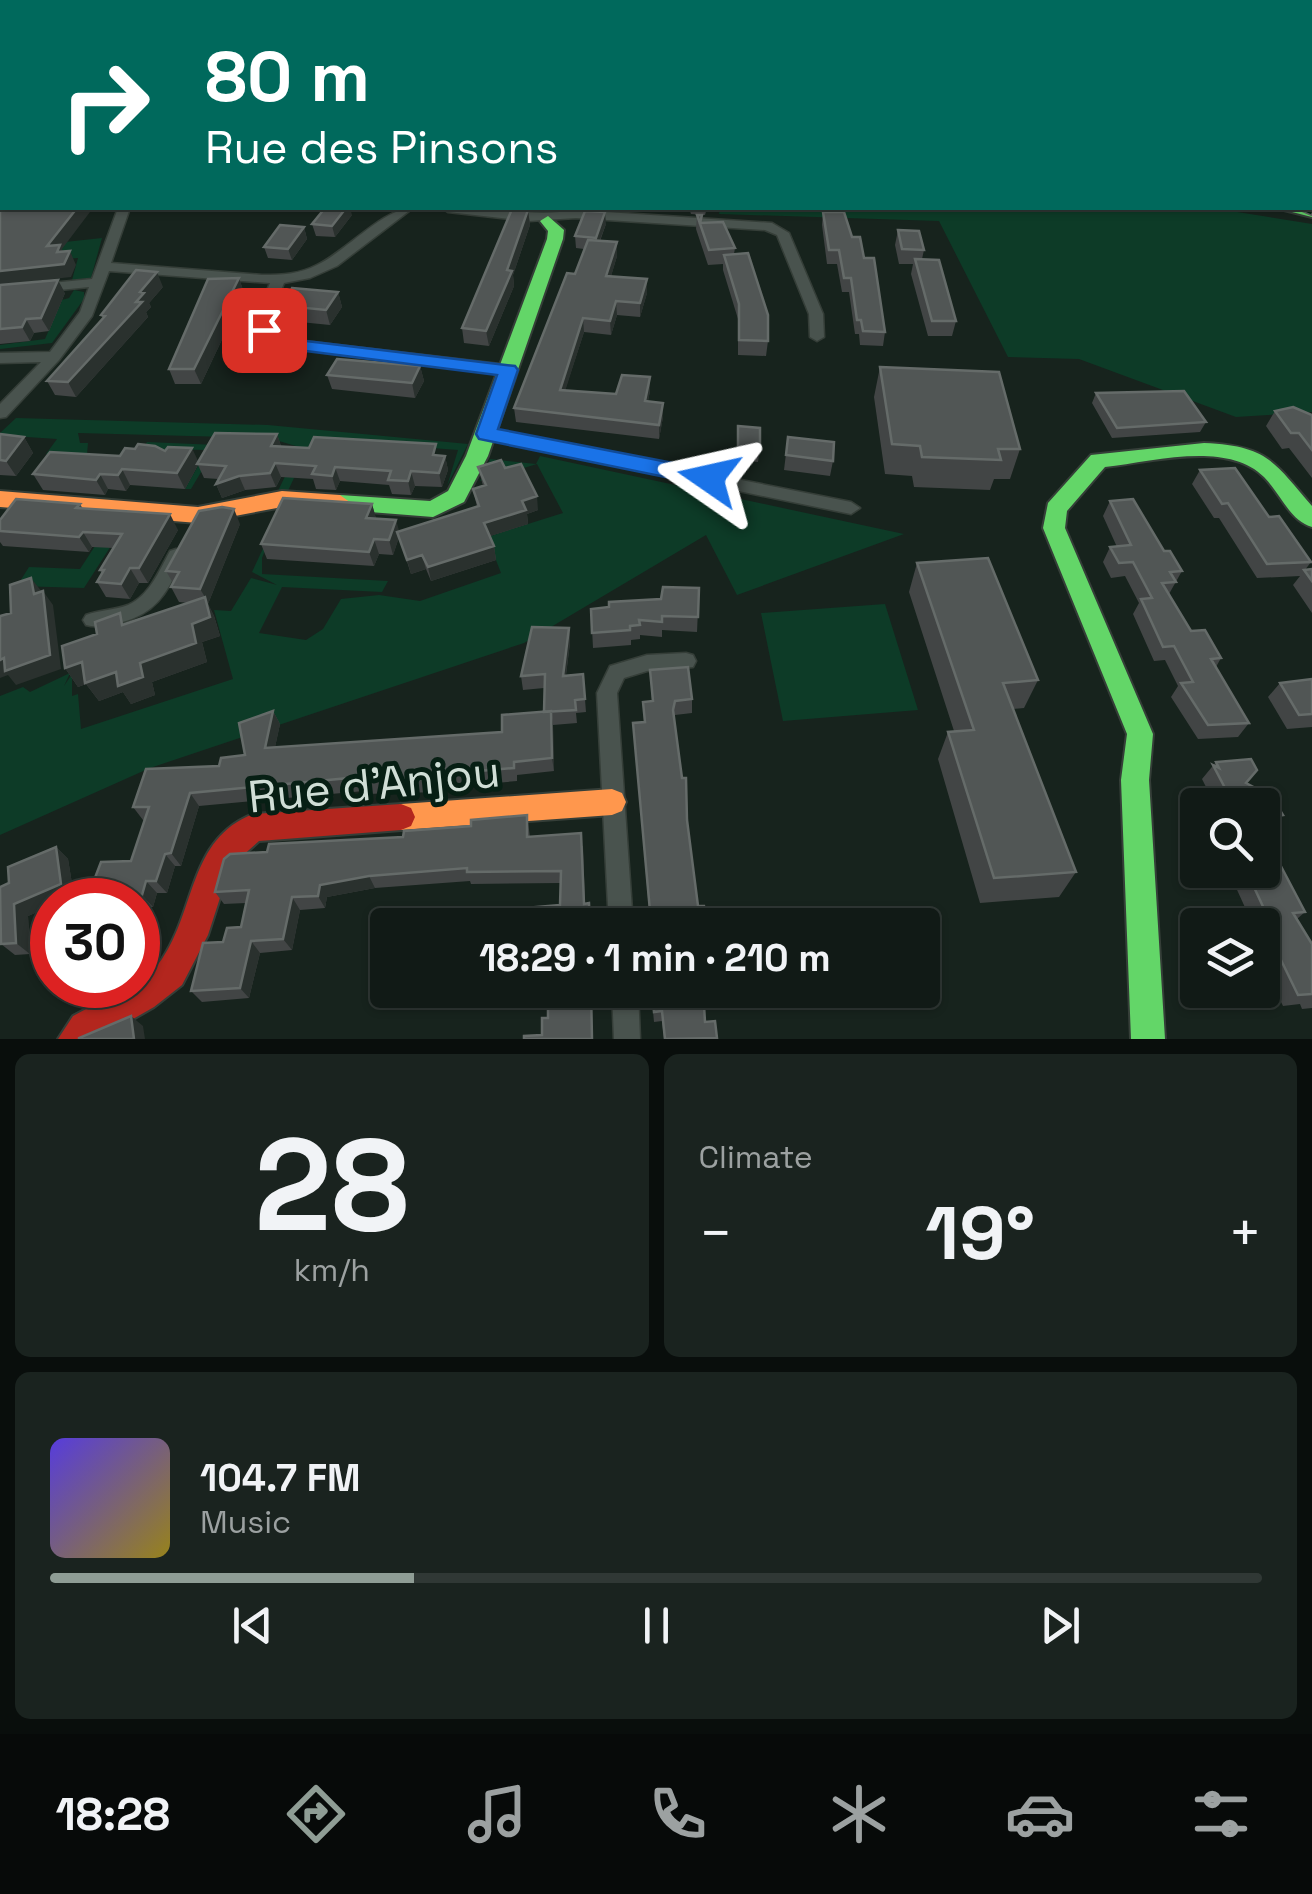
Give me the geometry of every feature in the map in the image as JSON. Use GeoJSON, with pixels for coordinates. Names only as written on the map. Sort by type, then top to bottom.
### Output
{"type":"FeatureCollection","features":[{"type":"Feature","properties":{"kind":"main road"},"geometry":{"type":"LineString","coordinates":[[0,499],[198,515],[282,500],[433,509],[456,496],[486,434],[555,239],[556,230],[548,220]]}},
{"type":"Feature","properties":{"kind":"main road"},"geometry":{"type":"LineString","coordinates":[[1148,1039],[1135,780],[1140,734],[1054,528],[1056,509],[1099,460],[1232,452],[1262,463],[1298,508],[1312,519]]}},
{"type":"Feature","properties":{"kind":"main road","name":"Rue d'Anjou"},"geometry":{"type":"LineString","coordinates":[[75,1039],[85,1028],[168,979],[186,953],[211,868],[228,842],[253,828],[612,802]]}},
{"type":"Feature","properties":{"kind":"street"},"geometry":{"type":"LineString","coordinates":[[0,413],[54,357],[86,313],[106,267],[123,210]]}},
{"type":"Feature","properties":{"kind":"street"},"geometry":{"type":"LineString","coordinates":[[106,267],[136,266],[278,280],[322,268],[404,210]]}},
{"type":"Feature","properties":{"kind":"street"},"geometry":{"type":"LineString","coordinates":[[476,210],[531,214],[548,220],[576,214],[767,226],[782,233],[816,314],[817,338]]}},
{"type":"Feature","properties":{"kind":"street"},"geometry":{"type":"LineString","coordinates":[[278,280],[262,320],[264,330],[282,342],[508,370]]}},
{"type":"Feature","properties":{"kind":"street"},"geometry":{"type":"LineString","coordinates":[[0,292],[100,282]]}},
{"type":"Feature","properties":{"kind":"street"},"geometry":{"type":"LineString","coordinates":[[0,358],[54,357]]}},
{"type":"Feature","properties":{"kind":"street"},"geometry":{"type":"LineString","coordinates":[[486,434],[851,508]]}},
{"type":"Feature","properties":{"kind":"street"},"geometry":{"type":"LineString","coordinates":[[94,620],[132,614],[153,600],[198,515]]}},
{"type":"Feature","properties":{"kind":"street"},"geometry":{"type":"LineString","coordinates":[[620,908],[607,693],[617,672],[646,663],[686,661]]}},
{"type":"Feature","properties":{"kind":"street"},"geometry":{"type":"LineString","coordinates":[[626,1008],[627,1039]]}},
{"type":"Feature","properties":{"kind":"green space"},"geometry":{"type":"Polygon","coordinates":[[[720,210],[1224,210],[1312,224],[1312,412],[1236,417],[1079,359],[1008,357],[939,221],[719,214],[720,210]]]}},
{"type":"Feature","properties":{"kind":"green space"},"geometry":{"type":"Polygon","coordinates":[[[102,238],[91,278],[72,280],[78,258],[0,264],[0,249],[102,238]]]}},
{"type":"Feature","properties":{"kind":"green space"},"geometry":{"type":"Polygon","coordinates":[[[74,290],[84,292],[84,299],[52,343],[0,349],[0,345],[45,339],[62,300],[74,290]]]}},
{"type":"Feature","properties":{"kind":"green space"},"geometry":{"type":"Polygon","coordinates":[[[16,418],[268,425],[468,444],[447,486],[458,450],[312,439],[287,493],[278,491],[299,447],[269,438],[78,433],[80,443],[88,443],[87,454],[138,457],[147,442],[217,445],[191,489],[185,489],[207,450],[153,449],[143,464],[46,454],[57,439],[12,436],[0,452],[0,433],[16,418]]]}},
{"type":"Feature","properties":{"kind":"green space"},"geometry":{"type":"Polygon","coordinates":[[[540,456],[904,534],[737,595],[706,535],[524,643],[150,768],[0,835],[0,696],[23,687],[30,692],[70,673],[64,686],[72,674],[72,696],[78,694],[81,729],[233,679],[214,610],[231,611],[251,578],[277,585],[252,572],[281,510],[262,558],[262,574],[388,581],[382,592],[282,587],[259,633],[306,640],[323,629],[341,599],[379,595],[420,601],[501,573],[487,537],[563,513],[537,464],[480,481],[490,459],[536,464],[540,456]]]}},
{"type":"Feature","properties":{"kind":"green space"},"geometry":{"type":"Polygon","coordinates":[[[110,523],[125,524],[84,588],[17,586],[29,567],[80,569],[110,523]]]}},
{"type":"Feature","properties":{"kind":"green space"},"geometry":{"type":"Polygon","coordinates":[[[885,604],[918,710],[783,721],[761,613],[885,604]]]}},
{"type":"Feature","properties":{"kind":"building"},"geometry":{"type":"Polygon","coordinates":[[[0,210],[75,210],[47,246],[60,245],[57,252],[70,251],[64,264],[0,271],[0,210]]]}},
{"type":"Feature","properties":{"kind":"building"},"geometry":{"type":"Polygon","coordinates":[[[323,210],[344,210],[332,226],[312,224],[323,210]]]}},
{"type":"Feature","properties":{"kind":"building"},"geometry":{"type":"Polygon","coordinates":[[[512,210],[528,210],[507,270],[512,271],[486,331],[462,328],[512,210]]]}},
{"type":"Feature","properties":{"kind":"building"},"geometry":{"type":"Polygon","coordinates":[[[585,211],[605,212],[596,238],[575,236],[585,211]]]}},
{"type":"Feature","properties":{"kind":"building"},"geometry":{"type":"Polygon","coordinates":[[[823,212],[844,212],[852,237],[860,237],[864,258],[874,258],[885,332],[863,331],[861,320],[857,320],[851,278],[844,278],[839,250],[829,250],[823,212]]]}},
{"type":"Feature","properties":{"kind":"building"},"geometry":{"type":"Polygon","coordinates":[[[697,215],[702,215],[700,223],[723,222],[735,248],[709,250],[697,215]]]}},
{"type":"Feature","properties":{"kind":"building"},"geometry":{"type":"Polygon","coordinates":[[[280,225],[304,227],[288,249],[264,247],[280,225]]]}},
{"type":"Feature","properties":{"kind":"building"},"geometry":{"type":"Polygon","coordinates":[[[898,230],[919,231],[924,250],[902,249],[898,230]]]}},
{"type":"Feature","properties":{"kind":"building"},"geometry":{"type":"Polygon","coordinates":[[[588,240],[617,242],[606,276],[647,279],[640,303],[616,301],[610,321],[583,318],[560,390],[616,394],[622,375],[650,377],[645,401],[663,403],[659,425],[514,408],[567,273],[575,274],[588,240]]]}},
{"type":"Feature","properties":{"kind":"building"},"geometry":{"type":"Polygon","coordinates":[[[748,253],[768,315],[768,341],[739,340],[739,304],[724,255],[748,253]]]}},
{"type":"Feature","properties":{"kind":"building"},"geometry":{"type":"Polygon","coordinates":[[[915,259],[939,260],[956,321],[932,321],[915,259]]]}},
{"type":"Feature","properties":{"kind":"building"},"geometry":{"type":"Polygon","coordinates":[[[136,270],[157,272],[140,292],[144,293],[136,302],[142,302],[68,382],[47,381],[105,316],[101,315],[136,270]]]}},
{"type":"Feature","properties":{"kind":"building"},"geometry":{"type":"Polygon","coordinates":[[[239,278],[194,369],[169,369],[208,279],[239,278]]]}},
{"type":"Feature","properties":{"kind":"building"},"geometry":{"type":"Polygon","coordinates":[[[58,280],[41,318],[26,319],[22,327],[0,329],[0,285],[58,280]]]}},
{"type":"Feature","properties":{"kind":"building"},"geometry":{"type":"Polygon","coordinates":[[[292,288],[338,292],[326,310],[285,306],[292,288]]]}},
{"type":"Feature","properties":{"kind":"building"},"geometry":{"type":"Polygon","coordinates":[[[337,359],[420,366],[412,383],[327,375],[337,359]]]}},
{"type":"Feature","properties":{"kind":"building"},"geometry":{"type":"Polygon","coordinates":[[[880,367],[999,372],[1020,449],[998,449],[1001,460],[922,457],[920,446],[892,444],[880,367]]]}},
{"type":"Feature","properties":{"kind":"building"},"geometry":{"type":"Polygon","coordinates":[[[1184,391],[1206,422],[1117,428],[1096,393],[1184,391]]]}},
{"type":"Feature","properties":{"kind":"building"},"geometry":{"type":"Polygon","coordinates":[[[1293,407],[1312,415],[1312,450],[1299,433],[1291,433],[1275,411],[1293,407]]]}},
{"type":"Feature","properties":{"kind":"building"},"geometry":{"type":"Polygon","coordinates":[[[738,426],[760,428],[760,447],[738,446],[738,426]]]}},
{"type":"Feature","properties":{"kind":"building"},"geometry":{"type":"Polygon","coordinates":[[[215,433],[277,434],[271,446],[309,448],[314,437],[436,444],[433,455],[445,456],[439,473],[411,471],[408,481],[388,480],[391,471],[335,467],[332,476],[312,474],[316,466],[275,463],[270,473],[239,476],[216,484],[226,466],[197,464],[215,433]]]}},
{"type":"Feature","properties":{"kind":"building"},"geometry":{"type":"Polygon","coordinates":[[[0,434],[24,437],[6,461],[0,460],[0,434]]]}},
{"type":"Feature","properties":{"kind":"building"},"geometry":{"type":"Polygon","coordinates":[[[788,437],[834,442],[833,461],[786,455],[788,437]]]}},
{"type":"Feature","properties":{"kind":"building"},"geometry":{"type":"Polygon","coordinates":[[[138,444],[165,451],[168,447],[192,448],[177,473],[122,469],[118,475],[100,474],[96,480],[33,474],[50,452],[120,456],[125,448],[135,449],[138,444]]]}},
{"type":"Feature","properties":{"kind":"building"},"geometry":{"type":"Polygon","coordinates":[[[501,460],[505,468],[521,464],[537,496],[522,501],[526,510],[484,523],[494,546],[428,567],[422,555],[407,560],[397,532],[479,506],[473,489],[486,485],[478,467],[501,460]]]}},
{"type":"Feature","properties":{"kind":"building"},"geometry":{"type":"Polygon","coordinates":[[[1235,468],[1269,517],[1279,516],[1311,562],[1267,564],[1228,503],[1222,504],[1200,470],[1235,468]]]}},
{"type":"Feature","properties":{"kind":"building"},"geometry":{"type":"Polygon","coordinates":[[[283,498],[372,504],[366,518],[396,520],[389,540],[374,539],[369,552],[261,544],[283,498]]]}},
{"type":"Feature","properties":{"kind":"building"},"geometry":{"type":"Polygon","coordinates":[[[16,499],[80,504],[76,508],[170,514],[139,568],[130,568],[121,584],[97,582],[122,534],[83,532],[79,537],[0,531],[0,520],[16,499]]]}},
{"type":"Feature","properties":{"kind":"building"},"geometry":{"type":"Polygon","coordinates":[[[1133,499],[1164,551],[1170,551],[1182,571],[1170,572],[1176,582],[1162,583],[1191,631],[1205,630],[1221,658],[1211,659],[1249,723],[1208,725],[1181,683],[1193,682],[1174,646],[1163,647],[1141,599],[1152,598],[1133,562],[1119,563],[1110,547],[1131,545],[1110,501],[1133,499]]]}},
{"type":"Feature","properties":{"kind":"building"},"geometry":{"type":"Polygon","coordinates":[[[234,509],[200,589],[171,587],[179,572],[166,571],[199,511],[234,509]]]}},
{"type":"Feature","properties":{"kind":"building"},"geometry":{"type":"Polygon","coordinates":[[[988,558],[1038,680],[1003,683],[1076,872],[994,878],[948,732],[974,730],[917,563],[988,558]]]}},
{"type":"Feature","properties":{"kind":"building"},"geometry":{"type":"Polygon","coordinates":[[[31,578],[34,594],[43,591],[50,655],[5,671],[4,658],[0,660],[0,616],[11,613],[10,585],[31,578]]]}},
{"type":"Feature","properties":{"kind":"building"},"geometry":{"type":"Polygon","coordinates":[[[663,587],[699,588],[698,617],[662,616],[662,622],[639,620],[640,625],[630,626],[630,630],[592,633],[591,609],[609,607],[609,602],[661,599],[663,587]]]}},
{"type":"Feature","properties":{"kind":"building"},"geometry":{"type":"Polygon","coordinates":[[[205,597],[210,617],[192,624],[196,643],[140,663],[143,677],[118,686],[116,672],[85,683],[82,662],[65,668],[62,646],[97,634],[95,622],[120,613],[122,625],[205,597]]]}},
{"type":"Feature","properties":{"kind":"building"},"geometry":{"type":"Polygon","coordinates":[[[532,627],[569,628],[563,676],[583,674],[585,699],[575,700],[576,710],[544,712],[545,674],[521,676],[532,627]]]}},
{"type":"Feature","properties":{"kind":"building"},"geometry":{"type":"Polygon","coordinates":[[[688,667],[692,699],[675,701],[673,710],[682,778],[686,778],[698,906],[704,908],[650,908],[633,723],[645,722],[643,702],[653,701],[650,670],[688,667]]]}},
{"type":"Feature","properties":{"kind":"building"},"geometry":{"type":"Polygon","coordinates":[[[1312,679],[1312,714],[1299,715],[1280,683],[1312,679]]]}},
{"type":"Feature","properties":{"kind":"building"},"geometry":{"type":"Polygon","coordinates":[[[273,711],[265,748],[502,732],[502,715],[551,711],[552,758],[514,762],[514,768],[434,775],[434,779],[359,781],[360,777],[190,793],[171,853],[165,854],[157,878],[95,878],[101,862],[131,861],[149,807],[133,807],[146,769],[219,766],[221,758],[245,755],[239,723],[273,711]]]}},
{"type":"Feature","properties":{"kind":"building"},"geometry":{"type":"Polygon","coordinates":[[[1251,759],[1257,770],[1246,783],[1255,788],[1225,788],[1213,765],[1219,768],[1216,762],[1251,759]]]}},
{"type":"Feature","properties":{"kind":"building"},"geometry":{"type":"Polygon","coordinates":[[[527,815],[527,837],[581,833],[584,904],[589,903],[589,908],[526,908],[560,905],[561,871],[467,872],[467,868],[369,876],[320,885],[318,896],[292,897],[283,939],[251,941],[240,988],[191,991],[203,943],[223,942],[227,928],[241,927],[249,890],[215,892],[224,859],[230,854],[267,852],[269,844],[403,837],[404,831],[471,826],[471,820],[527,815]]]}},
{"type":"Feature","properties":{"kind":"building"},"geometry":{"type":"Polygon","coordinates":[[[56,847],[60,878],[30,878],[30,897],[14,904],[16,943],[1,944],[0,887],[9,883],[8,867],[56,847]]]}},
{"type":"Feature","properties":{"kind":"building"},"geometry":{"type":"Polygon","coordinates":[[[1280,864],[1305,912],[1293,913],[1312,944],[1312,994],[1298,995],[1280,958],[1280,908],[1264,908],[1254,888],[1280,888],[1280,864]]]}},
{"type":"Feature","properties":{"kind":"building"},"geometry":{"type":"Polygon","coordinates":[[[548,1008],[591,1008],[592,1039],[524,1039],[542,1035],[542,1018],[548,1018],[548,1008]]]}},
{"type":"Feature","properties":{"kind":"building"},"geometry":{"type":"Polygon","coordinates":[[[654,1008],[704,1008],[705,1022],[715,1021],[717,1038],[665,1039],[662,1011],[654,1012],[654,1008]]]}},
{"type":"Feature","properties":{"kind":"building"},"geometry":{"type":"Polygon","coordinates":[[[131,1016],[134,1039],[79,1039],[79,1038],[131,1016]]]}},
{"type":"Feature","properties":{"kind":"railway"},"geometry":{"type":"LineString","coordinates":[[1308,210],[1312,212]]}},
{"type":"Feature","properties":{"kind":"traffic: fast"},"geometry":{"type":"LineString","coordinates":[[1298,210],[1312,212]]}},
{"type":"Feature","properties":{"kind":"traffic: fast"},"geometry":{"type":"LineString","coordinates":[[340,503],[433,509],[456,496],[477,456],[555,239],[556,230],[548,221]]}},
{"type":"Feature","properties":{"kind":"traffic: fast"},"geometry":{"type":"LineString","coordinates":[[1148,1039],[1135,780],[1140,734],[1054,528],[1056,509],[1099,460],[1204,450],[1244,455],[1260,462],[1312,519]]}},
{"type":"Feature","properties":{"kind":"traffic: slow"},"geometry":{"type":"LineString","coordinates":[[0,499],[198,515],[282,499],[340,503]]}},
{"type":"Feature","properties":{"kind":"traffic: slow"},"geometry":{"type":"LineString","coordinates":[[401,817],[612,802]]}},
{"type":"Feature","properties":{"kind":"traffic: jam"},"geometry":{"type":"LineString","coordinates":[[75,1039],[85,1028],[143,996],[171,974],[192,935],[218,858],[253,828],[401,817]]}},
{"type":"Feature","properties":{"kind":"route"},"geometry":{"type":"LineString","coordinates":[[264,330],[282,342],[298,346],[508,370],[486,434],[709,478]]}}]}
